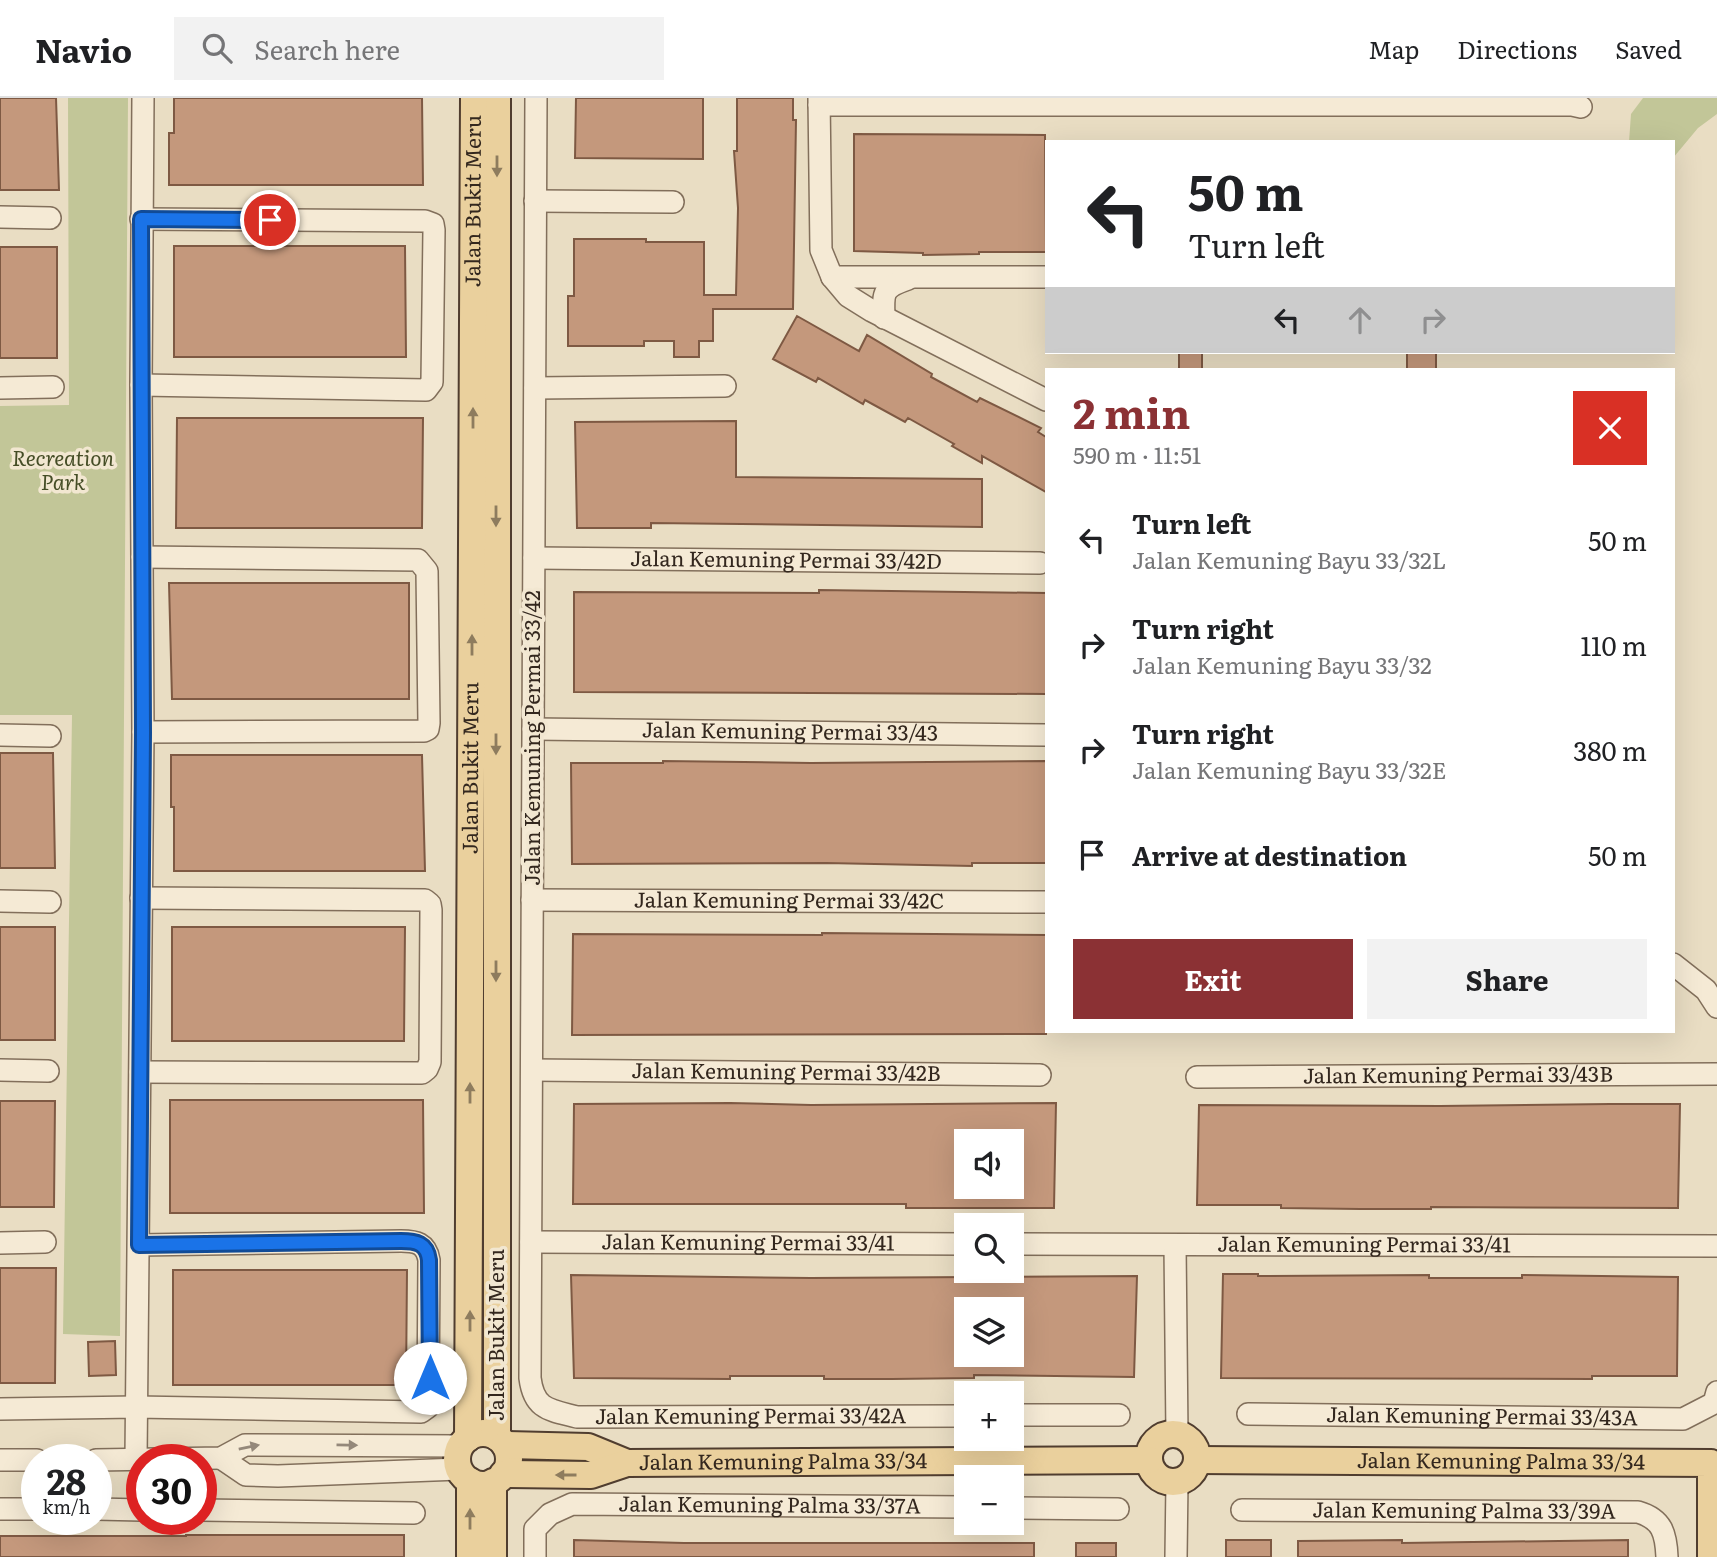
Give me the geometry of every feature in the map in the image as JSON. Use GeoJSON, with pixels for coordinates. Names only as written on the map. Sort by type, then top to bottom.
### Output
{"type":"FeatureCollection","features":[{"type":"Feature","properties":{"kind":"main road","name":"Jalan Bukit Meru"},"geometry":{"type":"LineString","coordinates":[[474,98],[476,1465],[509,1463],[501,1441],[497,98]]}},
{"type":"Feature","properties":{"kind":"main road","name":"Jalan Kemuning Palma 33/34"},"geometry":{"type":"LineString","coordinates":[[627,1463],[588,1447],[501,1441],[479,1433],[476,1465],[591,1475],[627,1463],[1149,1460]]}},
{"type":"Feature","properties":{"kind":"main road"},"geometry":{"type":"LineString","coordinates":[[1170,1435],[1177,1435],[1189,1441],[1197,1460],[1191,1474],[1177,1482],[1161,1479],[1155,1474],[1149,1460],[1157,1441],[1170,1435]]}},
{"type":"Feature","properties":{"kind":"main road","name":"Jalan Kemuning Palma 33/34"},"geometry":{"type":"LineString","coordinates":[[1197,1460],[1714,1462],[1711,1557]]}},
{"type":"Feature","properties":{"kind":"main road"},"geometry":{"type":"LineString","coordinates":[[470,1557],[476,1465]]}},
{"type":"Feature","properties":{"kind":"main road"},"geometry":{"type":"LineString","coordinates":[[476,1465],[493,1557]]}},
{"type":"Feature","properties":{"kind":"street"},"geometry":{"type":"LineString","coordinates":[[136,1444],[143,732],[141,219],[144,98]]}},
{"type":"Feature","properties":{"kind":"street","name":"Jalan Kemuning Permai 33/42"},"geometry":{"type":"LineString","coordinates":[[536,98],[530,1378],[532,1393],[539,1404]]}},
{"type":"Feature","properties":{"kind":"street"},"geometry":{"type":"LineString","coordinates":[[1045,400],[884,318],[848,296],[832,277],[821,250],[819,102],[1581,107]]}},
{"type":"Feature","properties":{"kind":"street"},"geometry":{"type":"LineString","coordinates":[[536,201],[673,202]]}},
{"type":"Feature","properties":{"kind":"street"},"geometry":{"type":"LineString","coordinates":[[0,217],[50,218]]}},
{"type":"Feature","properties":{"kind":"street"},"geometry":{"type":"LineString","coordinates":[[141,219],[425,221],[433,224],[434,230],[432,382],[426,390],[141,385]]}},
{"type":"Feature","properties":{"kind":"street"},"geometry":{"type":"LineString","coordinates":[[884,318],[886,289],[919,276]]}},
{"type":"Feature","properties":{"kind":"street"},"geometry":{"type":"LineString","coordinates":[[832,277],[1045,277]]}},
{"type":"Feature","properties":{"kind":"street"},"geometry":{"type":"LineString","coordinates":[[535,388],[725,386]]}},
{"type":"Feature","properties":{"kind":"street"},"geometry":{"type":"LineString","coordinates":[[0,388],[53,387]]}},
{"type":"Feature","properties":{"kind":"street"},"geometry":{"type":"LineString","coordinates":[[142,558],[418,560],[427,571],[429,723],[428,729],[419,731],[143,732]]}},
{"type":"Feature","properties":{"kind":"street","name":"Jalan Kemuning Permai 33/42D"},"geometry":{"type":"LineString","coordinates":[[534,558],[1040,563]]}},
{"type":"Feature","properties":{"kind":"street","name":"Jalan Kemuning Permai 33/43"},"geometry":{"type":"LineString","coordinates":[[533,729],[1045,735]]}},
{"type":"Feature","properties":{"kind":"street"},"geometry":{"type":"LineString","coordinates":[[0,735],[50,736]]}},
{"type":"Feature","properties":{"kind":"street"},"geometry":{"type":"LineString","coordinates":[[140,1072],[415,1074],[427,1069],[430,1062],[430,904],[425,900],[141,898]]}},
{"type":"Feature","properties":{"kind":"street","name":"Jalan Kemuning Permai 33/42C"},"geometry":{"type":"LineString","coordinates":[[532,900],[1045,902]]}},
{"type":"Feature","properties":{"kind":"street"},"geometry":{"type":"LineString","coordinates":[[0,901],[50,902]]}},
{"type":"Feature","properties":{"kind":"street"},"geometry":{"type":"LineString","coordinates":[[1675,966],[1706,990],[1717,1007]]}},
{"type":"Feature","properties":{"kind":"street"},"geometry":{"type":"LineString","coordinates":[[0,1070],[48,1071]]}},
{"type":"Feature","properties":{"kind":"street","name":"Jalan Kemuning Permai 33/42B"},"geometry":{"type":"LineString","coordinates":[[532,1070],[1040,1075]]}},
{"type":"Feature","properties":{"kind":"street","name":"Jalan Kemuning Permai 33/43B"},"geometry":{"type":"LineString","coordinates":[[1197,1077],[1717,1074]]}},
{"type":"Feature","properties":{"kind":"street"},"geometry":{"type":"LineString","coordinates":[[0,1409],[136,1407],[421,1412],[428,1407],[429,1260],[423,1245],[415,1241],[401,1241],[139,1245]]}},
{"type":"Feature","properties":{"kind":"street"},"geometry":{"type":"LineString","coordinates":[[0,1243],[44,1242]]}},
{"type":"Feature","properties":{"kind":"street","name":"Jalan Kemuning Permai 33/41"},"geometry":{"type":"LineString","coordinates":[[531,1242],[954,1244]]}},
{"type":"Feature","properties":{"kind":"street","name":"Jalan Kemuning Permai 33/41"},"geometry":{"type":"LineString","coordinates":[[1024,1244],[1717,1246]]}},
{"type":"Feature","properties":{"kind":"street"},"geometry":{"type":"LineString","coordinates":[[1175,1245],[1177,1435]]}},
{"type":"Feature","properties":{"kind":"street","name":"Jalan Kemuning Permai 33/43A"},"geometry":{"type":"LineString","coordinates":[[1248,1414],[1683,1419],[1716,1398]]}},
{"type":"Feature","properties":{"kind":"street","name":"Jalan Kemuning Permai 33/42A"},"geometry":{"type":"LineString","coordinates":[[539,1404],[559,1412],[596,1417],[954,1416]]}},
{"type":"Feature","properties":{"kind":"street"},"geometry":{"type":"LineString","coordinates":[[1024,1415],[1119,1415]]}},
{"type":"Feature","properties":{"kind":"street"},"geometry":{"type":"LineString","coordinates":[[217,1458],[245,1445],[476,1465]]}},
{"type":"Feature","properties":{"kind":"street"},"geometry":{"type":"LineString","coordinates":[[221,1458],[246,1475],[278,1476],[476,1465]]}},
{"type":"Feature","properties":{"kind":"street"},"geometry":{"type":"LineString","coordinates":[[0,1460],[21,1460]]}},
{"type":"Feature","properties":{"kind":"street"},"geometry":{"type":"LineString","coordinates":[[1176,1557],[1177,1482]]}},
{"type":"Feature","properties":{"kind":"street","name":"Jalan Kemuning Palma 33/37A"},"geometry":{"type":"LineString","coordinates":[[535,1557],[536,1529],[550,1514],[572,1504],[954,1507]]}},
{"type":"Feature","properties":{"kind":"street"},"geometry":{"type":"LineString","coordinates":[[1024,1508],[1118,1508]]}},
{"type":"Feature","properties":{"kind":"street"},"geometry":{"type":"LineString","coordinates":[[0,1509],[21,1509]]}},
{"type":"Feature","properties":{"kind":"street"},"geometry":{"type":"LineString","coordinates":[[217,1510],[414,1513]]}},
{"type":"Feature","properties":{"kind":"street","name":"Jalan Kemuning Palma 33/39A"},"geometry":{"type":"LineString","coordinates":[[1242,1510],[1622,1511],[1650,1515],[1662,1528],[1667,1551]]}},
{"type":"Feature","properties":{"kind":"green space","name":"Recreation Park"},"geometry":{"type":"Polygon","coordinates":[[[68,98],[128,98],[120,1336],[63,1334],[72,715],[0,715],[0,406],[69,405],[68,98]]]}},
{"type":"Feature","properties":{"kind":"green space"},"geometry":{"type":"Polygon","coordinates":[[[1643,98],[1717,98],[1717,114],[1698,128],[1675,156],[1675,140],[1629,140],[1631,114],[1643,98]]]}},
{"type":"Feature","properties":{"kind":"building"},"geometry":{"type":"Polygon","coordinates":[[[0,98],[56,98],[59,190],[0,190],[0,98]]]}},
{"type":"Feature","properties":{"kind":"building"},"geometry":{"type":"Polygon","coordinates":[[[174,98],[422,98],[423,185],[169,185],[169,133],[174,133],[174,98]]]}},
{"type":"Feature","properties":{"kind":"building"},"geometry":{"type":"Polygon","coordinates":[[[576,98],[703,98],[703,159],[575,158],[576,98]]]}},
{"type":"Feature","properties":{"kind":"building"},"geometry":{"type":"Polygon","coordinates":[[[737,98],[793,98],[793,120],[796,120],[793,309],[713,309],[713,341],[699,341],[699,357],[674,357],[674,341],[644,341],[644,346],[568,346],[568,296],[574,296],[574,239],[704,242],[704,295],[736,295],[738,208],[734,151],[737,151],[737,98]]]}},
{"type":"Feature","properties":{"kind":"building"},"geometry":{"type":"Polygon","coordinates":[[[854,134],[1045,135],[1045,252],[923,255],[854,251],[854,134]]]}},
{"type":"Feature","properties":{"kind":"building"},"geometry":{"type":"Polygon","coordinates":[[[174,246],[405,246],[406,357],[174,357],[174,246]]]}},
{"type":"Feature","properties":{"kind":"building"},"geometry":{"type":"Polygon","coordinates":[[[0,247],[57,247],[57,358],[0,358],[0,247]]]}},
{"type":"Feature","properties":{"kind":"building"},"geometry":{"type":"Polygon","coordinates":[[[797,316],[859,351],[867,335],[932,374],[931,377],[977,402],[980,398],[1041,428],[1038,432],[1045,436],[1045,491],[982,456],[982,463],[908,418],[905,422],[865,400],[863,404],[818,378],[816,382],[773,359],[797,316]]]}},
{"type":"Feature","properties":{"kind":"building"},"geometry":{"type":"Polygon","coordinates":[[[1179,354],[1202,354],[1202,368],[1179,368],[1179,354]]]}},
{"type":"Feature","properties":{"kind":"building"},"geometry":{"type":"Polygon","coordinates":[[[1407,354],[1436,354],[1436,368],[1407,368],[1407,354]]]}},
{"type":"Feature","properties":{"kind":"building"},"geometry":{"type":"Polygon","coordinates":[[[177,418],[423,418],[422,528],[176,528],[177,418]]]}},
{"type":"Feature","properties":{"kind":"building"},"geometry":{"type":"Polygon","coordinates":[[[736,421],[736,477],[982,479],[982,527],[651,523],[651,528],[577,528],[575,422],[736,421]]]}},
{"type":"Feature","properties":{"kind":"building"},"geometry":{"type":"Polygon","coordinates":[[[169,583],[409,583],[409,699],[172,699],[169,583]]]}},
{"type":"Feature","properties":{"kind":"building"},"geometry":{"type":"Polygon","coordinates":[[[819,590],[1045,593],[1045,694],[574,692],[574,592],[819,593],[819,590]]]}},
{"type":"Feature","properties":{"kind":"building"},"geometry":{"type":"Polygon","coordinates":[[[0,753],[53,753],[55,868],[0,868],[0,753]]]}},
{"type":"Feature","properties":{"kind":"building"},"geometry":{"type":"Polygon","coordinates":[[[171,755],[422,755],[425,871],[174,871],[171,755]]]}},
{"type":"Feature","properties":{"kind":"building"},"geometry":{"type":"Polygon","coordinates":[[[1045,761],[1045,863],[972,863],[972,866],[826,863],[572,864],[571,763],[1045,761]]]}},
{"type":"Feature","properties":{"kind":"building"},"geometry":{"type":"Polygon","coordinates":[[[0,927],[55,927],[55,1040],[0,1040],[0,927]]]}},
{"type":"Feature","properties":{"kind":"building"},"geometry":{"type":"Polygon","coordinates":[[[172,927],[405,927],[404,1041],[172,1041],[172,927]]]}},
{"type":"Feature","properties":{"kind":"building"},"geometry":{"type":"Polygon","coordinates":[[[573,934],[1045,935],[1046,1034],[572,1035],[573,934]]]}},
{"type":"Feature","properties":{"kind":"building"},"geometry":{"type":"Polygon","coordinates":[[[170,1100],[423,1100],[424,1213],[170,1213],[170,1100]]]}},
{"type":"Feature","properties":{"kind":"building"},"geometry":{"type":"Polygon","coordinates":[[[0,1101],[55,1101],[54,1207],[0,1207],[0,1101]]]}},
{"type":"Feature","properties":{"kind":"building"},"geometry":{"type":"Polygon","coordinates":[[[1056,1103],[1054,1208],[906,1208],[906,1204],[573,1204],[574,1104],[1056,1103]]]}},
{"type":"Feature","properties":{"kind":"building"},"geometry":{"type":"Polygon","coordinates":[[[1680,1104],[1678,1208],[1360,1209],[1197,1205],[1199,1105],[1680,1104]]]}},
{"type":"Feature","properties":{"kind":"building"},"geometry":{"type":"Polygon","coordinates":[[[0,1268],[56,1268],[55,1383],[0,1383],[0,1268]]]}},
{"type":"Feature","properties":{"kind":"building"},"geometry":{"type":"Polygon","coordinates":[[[173,1270],[407,1270],[406,1385],[173,1385],[173,1270]]]}},
{"type":"Feature","properties":{"kind":"building"},"geometry":{"type":"Polygon","coordinates":[[[1223,1274],[1429,1275],[1429,1278],[1522,1278],[1522,1275],[1678,1277],[1677,1376],[1592,1376],[1592,1379],[1221,1378],[1223,1274]]]}},
{"type":"Feature","properties":{"kind":"building"},"geometry":{"type":"Polygon","coordinates":[[[571,1275],[954,1277],[954,1283],[1024,1283],[1024,1277],[1137,1276],[1134,1377],[974,1375],[974,1378],[824,1379],[824,1376],[730,1376],[730,1379],[574,1378],[571,1275]]]}},
{"type":"Feature","properties":{"kind":"building"},"geometry":{"type":"Polygon","coordinates":[[[115,1341],[116,1375],[89,1376],[88,1342],[115,1341]]]}},
{"type":"Feature","properties":{"kind":"building"},"geometry":{"type":"Polygon","coordinates":[[[404,1535],[404,1557],[0,1557],[0,1536],[404,1535]]]}},
{"type":"Feature","properties":{"kind":"building"},"geometry":{"type":"Polygon","coordinates":[[[574,1540],[684,1543],[1034,1543],[1034,1557],[574,1557],[574,1540]]]}},
{"type":"Feature","properties":{"kind":"building"},"geometry":{"type":"Polygon","coordinates":[[[1226,1540],[1271,1540],[1271,1557],[1226,1557],[1226,1540]]]}},
{"type":"Feature","properties":{"kind":"building"},"geometry":{"type":"Polygon","coordinates":[[[1402,1540],[1402,1543],[1628,1540],[1628,1557],[1298,1557],[1298,1541],[1402,1540]]]}},
{"type":"Feature","properties":{"kind":"building"},"geometry":{"type":"Polygon","coordinates":[[[1076,1543],[1116,1543],[1116,1557],[1076,1557],[1076,1543]]]}},
{"type":"Feature","properties":{"kind":"route"},"geometry":{"type":"LineString","coordinates":[[270,220],[141,219],[143,732],[139,1245],[415,1241],[423,1245],[429,1260],[430,1378]]}}]}
